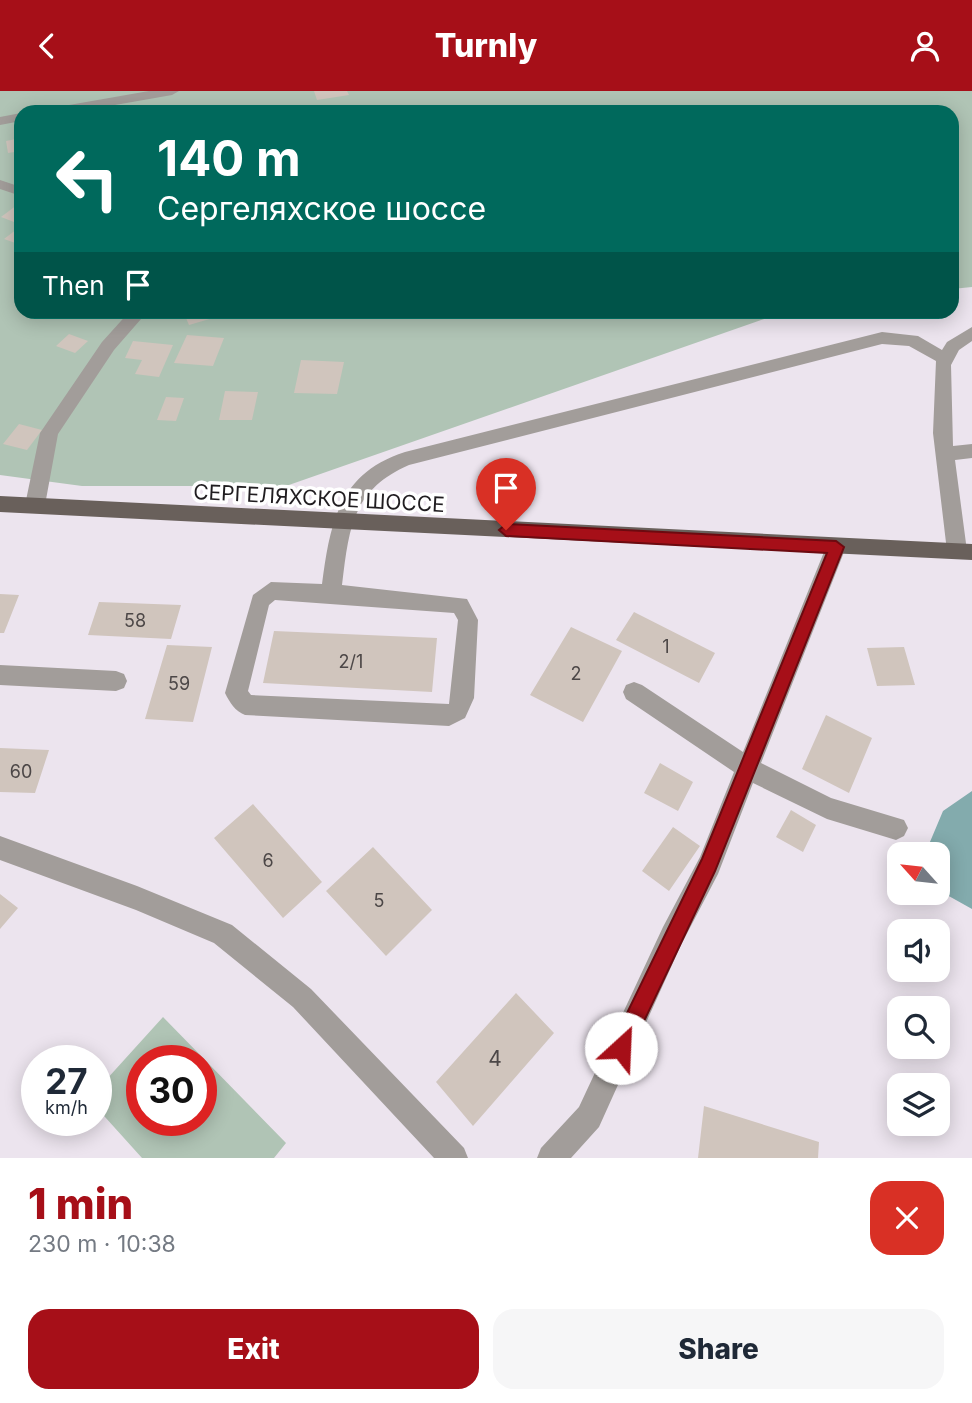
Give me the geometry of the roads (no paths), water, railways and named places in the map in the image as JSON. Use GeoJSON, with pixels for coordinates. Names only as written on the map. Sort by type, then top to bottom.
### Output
{"type":"FeatureCollection","features":[{"type":"Feature","properties":{"kind":"main road","name":"СЕРГЕЛЯХСКОЕ ШОССЕ"},"geometry":{"type":"LineString","coordinates":[[0,504],[964,552]]}},
{"type":"Feature","properties":{"kind":"street"},"geometry":{"type":"LineString","coordinates":[[92,105],[172,91]]}},
{"type":"Feature","properties":{"kind":"street"},"geometry":{"type":"LineString","coordinates":[[35,505],[49,433],[108,346],[133,319]]}},
{"type":"Feature","properties":{"kind":"street"},"geometry":{"type":"LineString","coordinates":[[964,552],[944,454],[942,365],[953,346],[972,333]]}},
{"type":"Feature","properties":{"kind":"street"},"geometry":{"type":"LineString","coordinates":[[331,593],[341,521],[350,501],[365,483],[390,464],[882,338],[912,340],[945,359]]}},
{"type":"Feature","properties":{"kind":"street"},"geometry":{"type":"LineString","coordinates":[[944,454],[972,451]]}},
{"type":"Feature","properties":{"kind":"street"},"geometry":{"type":"LineString","coordinates":[[551,1158],[589,1117],[672,936],[709,865],[836,547]]}},
{"type":"Feature","properties":{"kind":"street"},"geometry":{"type":"LineString","coordinates":[[271,591],[331,593],[460,605],[468,620],[463,698],[457,712],[449,716],[245,705],[239,700],[237,688],[260,601],[271,591]]}},
{"type":"Feature","properties":{"kind":"street"},"geometry":{"type":"LineString","coordinates":[[0,675],[116,681]]}},
{"type":"Feature","properties":{"kind":"street"},"geometry":{"type":"LineString","coordinates":[[634,692],[749,769],[827,809],[896,828]]}},
{"type":"Feature","properties":{"kind":"street"},"geometry":{"type":"LineString","coordinates":[[0,848],[137,898],[223,934],[302,998],[454,1158]]}},
{"type":"Feature","properties":{"kind":"water"},"geometry":{"type":"Polygon","coordinates":[[[972,791],[972,909],[950,897],[950,842],[930,842],[943,811],[972,791]]]}}]}
